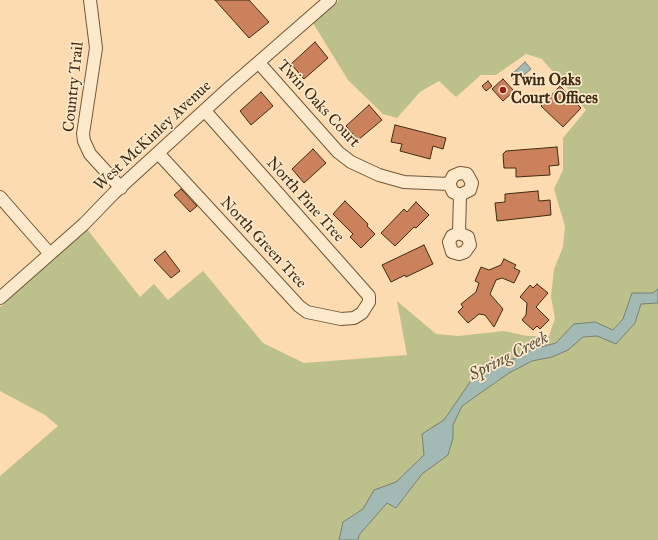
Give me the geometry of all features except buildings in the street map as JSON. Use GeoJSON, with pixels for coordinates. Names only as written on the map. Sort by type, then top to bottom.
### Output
{"type":"FeatureCollection","features":[{"type":"Feature","properties":{"kind":"street","name":"Country Trail"},"geometry":{"type":"LineString","coordinates":[[90,0],[96,48],[83,134],[84,141],[90,154],[121,188]]}},
{"type":"Feature","properties":{"kind":"street","name":"West McKinley Avenue"},"geometry":{"type":"LineString","coordinates":[[0,298],[50,254],[158,153],[330,0]]}},
{"type":"Feature","properties":{"kind":"street","name":"Twin Oaks Court"},"geometry":{"type":"LineString","coordinates":[[259,63],[338,152],[352,162],[379,175],[404,182],[449,184]]}},
{"type":"Feature","properties":{"kind":"street","name":"North Pine Tree"},"geometry":{"type":"LineString","coordinates":[[205,111],[369,296],[367,308],[362,313]]}},
{"type":"Feature","properties":{"kind":"street","name":"North Green Tree"},"geometry":{"type":"LineString","coordinates":[[158,153],[299,306],[307,312],[341,319],[354,318],[362,313]]}},
{"type":"Feature","properties":{"kind":"street"},"geometry":{"type":"LineString","coordinates":[[456,174],[467,174],[471,180],[471,187],[467,193],[460,195],[454,192],[449,184],[450,179],[456,174]]}},
{"type":"Feature","properties":{"kind":"street"},"geometry":{"type":"LineString","coordinates":[[459,233],[460,195]]}},
{"type":"Feature","properties":{"kind":"street"},"geometry":{"type":"LineString","coordinates":[[0,197],[50,254]]}},
{"type":"Feature","properties":{"kind":"green space"},"geometry":{"type":"Polygon","coordinates":[[[339,0],[658,0],[658,540],[0,540],[0,476],[58,426],[45,415],[0,391],[0,307],[87,229],[140,297],[154,284],[168,300],[203,271],[263,343],[304,363],[407,355],[397,301],[436,334],[458,336],[504,331],[527,336],[549,336],[555,318],[551,297],[554,269],[563,247],[565,226],[554,189],[563,170],[563,138],[586,110],[542,59],[526,54],[496,75],[481,75],[456,97],[439,81],[420,92],[397,118],[383,114],[348,80],[313,23],[339,0]]]}},
{"type":"Feature","properties":{"kind":"water"},"geometry":{"type":"Polygon","coordinates":[[[525,62],[531,69],[517,81],[514,80],[511,75],[525,62]]]}},
{"type":"Feature","properties":{"kind":"water","name":"Spring Creek"},"geometry":{"type":"Polygon","coordinates":[[[658,289],[658,303],[641,304],[635,323],[616,344],[597,336],[583,337],[568,350],[552,357],[532,361],[509,373],[462,406],[453,425],[453,438],[448,455],[422,474],[396,508],[387,503],[359,535],[358,540],[339,540],[343,522],[363,509],[374,490],[396,482],[424,455],[422,434],[444,420],[477,372],[516,358],[533,349],[556,343],[574,324],[595,322],[613,330],[623,319],[632,293],[653,293],[658,289]]]}},
{"type":"Feature","properties":{"kind":"place","name":"Twin Oaks Court Offices"},"geometry":{"type":"Point","coordinates":[503,90]}}]}
